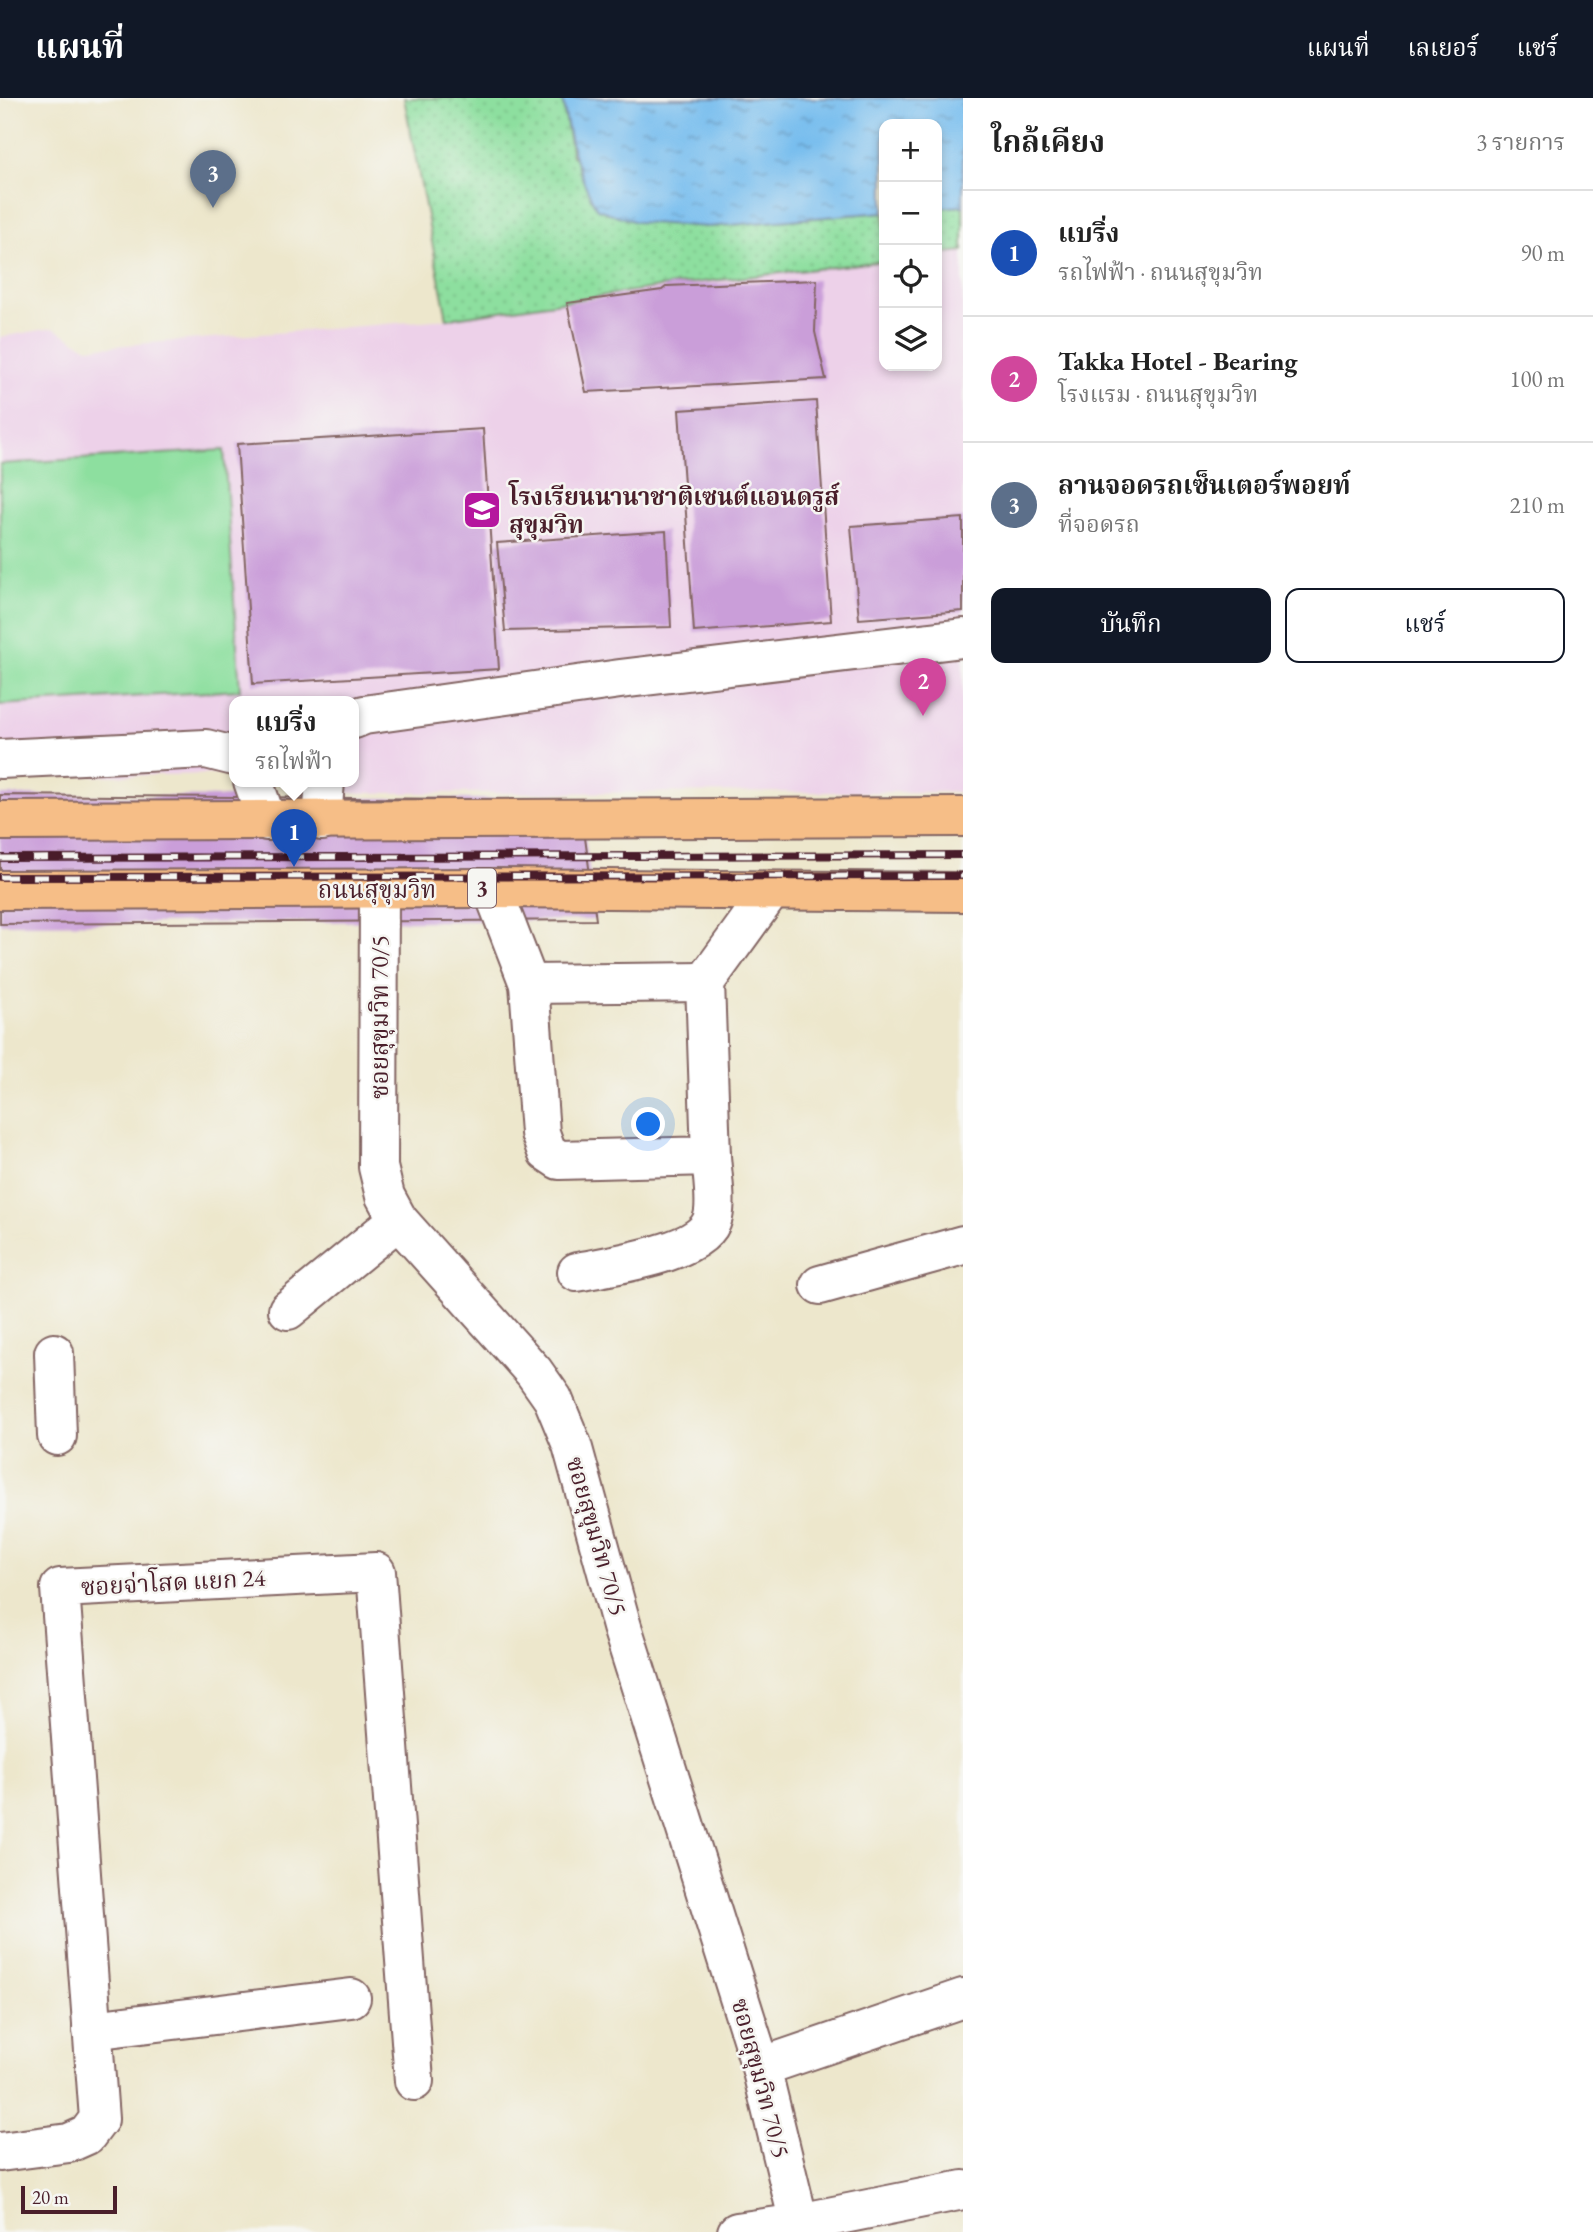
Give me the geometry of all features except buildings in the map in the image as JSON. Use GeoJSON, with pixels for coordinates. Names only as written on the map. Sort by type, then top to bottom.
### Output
{"type":"FeatureCollection","features":[{"type":"Feature","properties":{"kind":"highway"},"geometry":{"type":"LineString","coordinates":[[0,821],[963,817]]}},
{"type":"Feature","properties":{"kind":"highway","name":"ถนนสุขุมวิท"},"geometry":{"type":"LineString","coordinates":[[0,890],[492,888],[963,892]]}},
{"type":"Feature","properties":{"kind":"street"},"geometry":{"type":"LineString","coordinates":[[359,717],[620,679],[963,638]]}},
{"type":"Feature","properties":{"kind":"street"},"geometry":{"type":"LineString","coordinates":[[0,759],[206,749],[229,755]]}},
{"type":"Feature","properties":{"kind":"street"},"geometry":{"type":"LineString","coordinates":[[255,787],[267,821]]}},
{"type":"Feature","properties":{"kind":"street"},"geometry":{"type":"LineString","coordinates":[[321,821],[324,787]]}},
{"type":"Feature","properties":{"kind":"street"},"geometry":{"type":"LineString","coordinates":[[492,888],[529,984],[540,1133],[547,1152],[559,1160],[711,1156]]}},
{"type":"Feature","properties":{"kind":"street","name":"ซอยสุขุมวิท 70/5"},"geometry":{"type":"LineString","coordinates":[[379,889],[378,1167],[385,1196],[398,1220],[534,1372],[553,1399],[572,1445],[622,1627],[761,2067],[799,2223]]}},
{"type":"Feature","properties":{"kind":"street"},"geometry":{"type":"LineString","coordinates":[[577,1272],[673,1251],[695,1241],[709,1227],[714,1216],[705,982],[771,891]]}},
{"type":"Feature","properties":{"kind":"street"},"geometry":{"type":"LineString","coordinates":[[529,984],[705,982]]}},
{"type":"Feature","properties":{"kind":"street"},"geometry":{"type":"LineString","coordinates":[[288,1310],[398,1220]]}},
{"type":"Feature","properties":{"kind":"street"},"geometry":{"type":"LineString","coordinates":[[820,1285],[963,1245]]}},
{"type":"Feature","properties":{"kind":"street"},"geometry":{"type":"LineString","coordinates":[[54,1353],[57,1436]]}},
{"type":"Feature","properties":{"kind":"street","name":"ซอยจ่าโสด แยก 24"},"geometry":{"type":"LineString","coordinates":[[0,2152],[69,2143],[88,2136],[99,2119],[60,1588],[376,1572],[414,2081]]}},
{"type":"Feature","properties":{"kind":"street"},"geometry":{"type":"LineString","coordinates":[[92,2030],[351,1998]]}},
{"type":"Feature","properties":{"kind":"street"},"geometry":{"type":"LineString","coordinates":[[761,2067],[963,1998]]}},
{"type":"Feature","properties":{"kind":"street"},"geometry":{"type":"LineString","coordinates":[[737,2232],[799,2223],[963,2190]]}},
{"type":"Feature","properties":{"kind":"shaded area","name":"โรงเรียนนานาชาติเซนต์แอนดรูส์ สุขุมวิท"},"geometry":{"type":"Polygon","coordinates":[[[963,251],[963,792],[342,793],[340,787],[359,787],[359,696],[229,696],[229,774],[0,777],[0,337],[53,328],[88,348],[447,319],[667,286],[879,262],[879,371],[942,371],[942,253],[963,251]]]}},
{"type":"Feature","properties":{"kind":"green space"},"geometry":{"type":"Polygon","coordinates":[[[404,98],[562,98],[572,156],[708,227],[879,212],[879,262],[667,286],[447,319],[404,98]]]}},
{"type":"Feature","properties":{"kind":"green space"},"geometry":{"type":"Polygon","coordinates":[[[963,206],[963,251],[942,253],[942,208],[963,206]]]}},
{"type":"Feature","properties":{"kind":"green space"},"geometry":{"type":"Polygon","coordinates":[[[224,450],[240,690],[0,705],[0,464],[224,450]]]}},
{"type":"Feature","properties":{"kind":"water"},"geometry":{"type":"Polygon","coordinates":[[[562,98],[963,98],[963,206],[942,208],[942,119],[879,119],[879,212],[708,227],[636,222],[597,209],[583,181],[562,98]]]}},
{"type":"Feature","properties":{"kind":"railway"},"geometry":{"type":"LineString","coordinates":[[0,858],[963,855]]}},
{"type":"Feature","properties":{"kind":"railway"},"geometry":{"type":"LineString","coordinates":[[0,877],[963,876]]}},
{"type":"Feature","properties":{"kind":"place","name":"ลานจอดรถเซ็นเตอร์พอยท์"},"geometry":{"type":"Point","coordinates":[213,208]}},
{"type":"Feature","properties":{"kind":"place","name":"โรงเรียนนานาชาติเซนต์แอนดรูส์ สุขุมวิท"},"geometry":{"type":"Point","coordinates":[482,510]}},
{"type":"Feature","properties":{"kind":"place","name":"Takka Hotel - Bearing"},"geometry":{"type":"Point","coordinates":[923,716]}},
{"type":"Feature","properties":{"kind":"place","name":"แบริ่ง"},"geometry":{"type":"Point","coordinates":[294,867]}}]}
